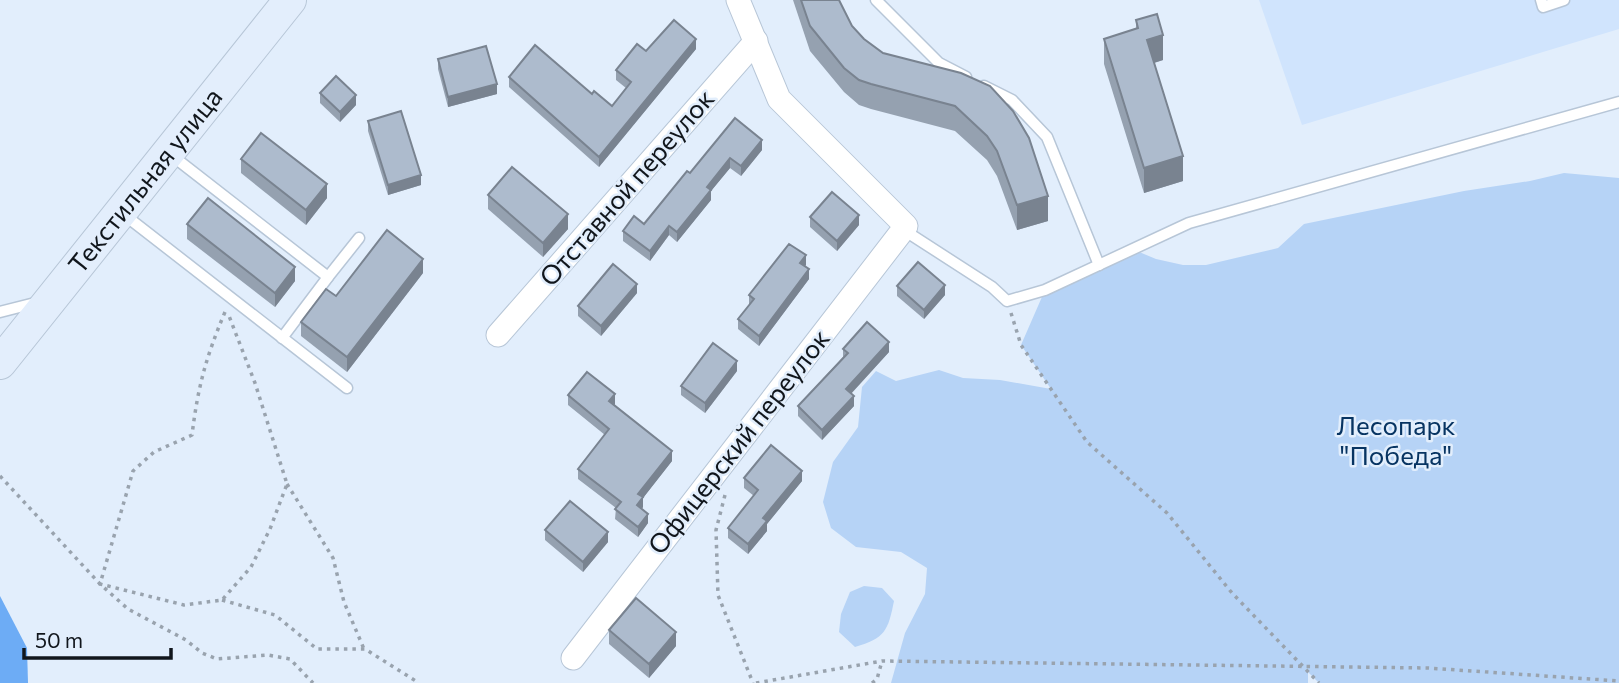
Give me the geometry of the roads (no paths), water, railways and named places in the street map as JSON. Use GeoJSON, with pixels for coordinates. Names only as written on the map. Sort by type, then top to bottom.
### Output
{"type":"FeatureCollection","features":[{"type":"Feature","properties":{"kind":"main road","name":"Текстильная улица"},"geometry":{"type":"LineString","coordinates":[[0,363],[290,0]]}},
{"type":"Feature","properties":{"kind":"street"},"geometry":{"type":"LineString","coordinates":[[738,0],[779,99],[906,226]]}},
{"type":"Feature","properties":{"kind":"street","name":"Отставной переулок"},"geometry":{"type":"LineString","coordinates":[[498,335],[755,41]]}},
{"type":"Feature","properties":{"kind":"street","name":"Офицерский переулок"},"geometry":{"type":"LineString","coordinates":[[573,658],[906,226]]}},
{"type":"Feature","properties":{"kind":"lane"},"geometry":{"type":"LineString","coordinates":[[876,0],[939,63],[1012,100],[1047,137],[1099,265]]}},
{"type":"Feature","properties":{"kind":"lane"},"geometry":{"type":"LineString","coordinates":[[1541,0],[1543,6],[1564,0]]}},
{"type":"Feature","properties":{"kind":"lane"},"geometry":{"type":"LineString","coordinates":[[906,226],[913,236],[992,287],[1007,301],[1045,290],[1189,223],[1619,102]]}},
{"type":"Feature","properties":{"kind":"lane"},"geometry":{"type":"LineString","coordinates":[[168,152],[328,277]]}},
{"type":"Feature","properties":{"kind":"lane"},"geometry":{"type":"LineString","coordinates":[[120,211],[347,388]]}},
{"type":"Feature","properties":{"kind":"lane"},"geometry":{"type":"LineString","coordinates":[[282,338],[359,237]]}},
{"type":"Feature","properties":{"kind":"lane"},"geometry":{"type":"LineString","coordinates":[[0,312],[49,299]]}},
{"type":"Feature","properties":{"kind":"water"},"geometry":{"type":"Polygon","coordinates":[[[0,596],[27,648],[28,683],[0,683],[0,596]]]}},
{"type":"Feature","properties":{"kind":"park label","name":"Лесопарк \"Победа\""},"geometry":{"type":"Point","coordinates":[1396,441]}}]}
